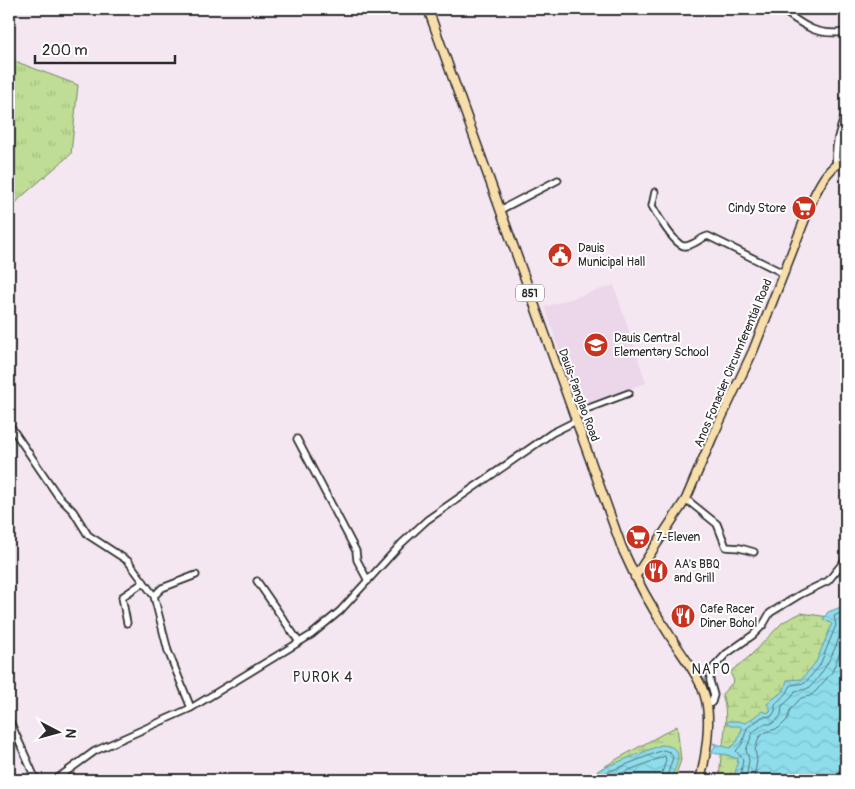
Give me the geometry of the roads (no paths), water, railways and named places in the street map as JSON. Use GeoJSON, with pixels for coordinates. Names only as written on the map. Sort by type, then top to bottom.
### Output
{"type":"FeatureCollection","features":[{"type":"Feature","properties":{"kind":"main road","name":"Dauis-Panglao Road"},"geometry":{"type":"LineString","coordinates":[[428,9],[622,548],[644,594],[701,686],[707,706],[706,739],[700,780]]}},
{"type":"Feature","properties":{"kind":"main road","name":"Anos Fonacier Circumferential Road"},"geometry":{"type":"LineString","coordinates":[[635,576],[686,500],[712,438],[753,351],[814,196],[823,180],[836,164],[846,158]]}},
{"type":"Feature","properties":{"kind":"street"},"geometry":{"type":"LineString","coordinates":[[782,10],[804,26],[821,32],[830,34],[846,32]]}},
{"type":"Feature","properties":{"kind":"street"},"geometry":{"type":"LineString","coordinates":[[836,164],[834,152],[846,112]]}},
{"type":"Feature","properties":{"kind":"street"},"geometry":{"type":"LineString","coordinates":[[500,210],[558,180]]}},
{"type":"Feature","properties":{"kind":"street"},"geometry":{"type":"LineString","coordinates":[[655,192],[652,206],[674,240],[683,247],[708,236],[783,273]]}},
{"type":"Feature","properties":{"kind":"street"},"geometry":{"type":"LineString","coordinates":[[55,780],[95,750],[192,708],[311,635],[340,611],[402,543],[427,520],[575,418],[629,392]]}},
{"type":"Feature","properties":{"kind":"street"},"geometry":{"type":"LineString","coordinates":[[9,424],[58,496],[73,511],[88,535],[128,561],[154,596],[168,651],[192,708]]}},
{"type":"Feature","properties":{"kind":"street"},"geometry":{"type":"LineString","coordinates":[[297,439],[356,551],[357,560],[368,581]]}},
{"type":"Feature","properties":{"kind":"street"},"geometry":{"type":"LineString","coordinates":[[686,500],[717,524],[726,548],[740,548],[754,552]]}},
{"type":"Feature","properties":{"kind":"street"},"geometry":{"type":"LineString","coordinates":[[707,706],[714,698],[710,675],[714,667],[726,654],[753,635],[763,625],[770,613],[801,594],[828,581],[846,559]]}},
{"type":"Feature","properties":{"kind":"street"},"geometry":{"type":"LineString","coordinates":[[154,596],[162,588],[196,575]]}},
{"type":"Feature","properties":{"kind":"street"},"geometry":{"type":"LineString","coordinates":[[257,581],[299,642]]}},
{"type":"Feature","properties":{"kind":"street"},"geometry":{"type":"LineString","coordinates":[[127,624],[122,597],[144,582]]}},
{"type":"Feature","properties":{"kind":"street"},"geometry":{"type":"LineString","coordinates":[[9,718],[36,780]]}},
{"type":"Feature","properties":{"kind":"water"},"geometry":{"type":"Polygon","coordinates":[[[846,605],[846,780],[734,780],[738,759],[711,753],[715,746],[713,743],[730,748],[737,742],[742,729],[740,726],[727,724],[728,721],[746,723],[762,711],[768,713],[771,710],[767,704],[784,690],[787,680],[802,679],[816,662],[832,624],[823,619],[828,612],[846,605]]]}},
{"type":"Feature","properties":{"kind":"water"},"geometry":{"type":"Polygon","coordinates":[[[661,745],[669,746],[677,753],[677,763],[670,780],[583,780],[603,768],[661,745]]]}},
{"type":"Feature","properties":{"kind":"place","name":"Cindy Store"},"geometry":{"type":"Point","coordinates":[804,208]}},
{"type":"Feature","properties":{"kind":"place","name":"Dauis Municipal Hall"},"geometry":{"type":"Point","coordinates":[560,255]}},
{"type":"Feature","properties":{"kind":"place","name":"Dauis Central Elementary School"},"geometry":{"type":"Point","coordinates":[596,345]}},
{"type":"Feature","properties":{"kind":"place","name":"7-Eleven"},"geometry":{"type":"Point","coordinates":[638,537]}},
{"type":"Feature","properties":{"kind":"place","name":"AA's BBQ and Grill"},"geometry":{"type":"Point","coordinates":[656,571]}},
{"type":"Feature","properties":{"kind":"place","name":"Cafe Racer Diner Bohol"},"geometry":{"type":"Point","coordinates":[683,616]}},
{"type":"Feature","properties":{"kind":"district","name":"NAPO"},"geometry":{"type":"Point","coordinates":[711,669]}},
{"type":"Feature","properties":{"kind":"district","name":"PUROK 4"},"geometry":{"type":"Point","coordinates":[323,677]}}]}
